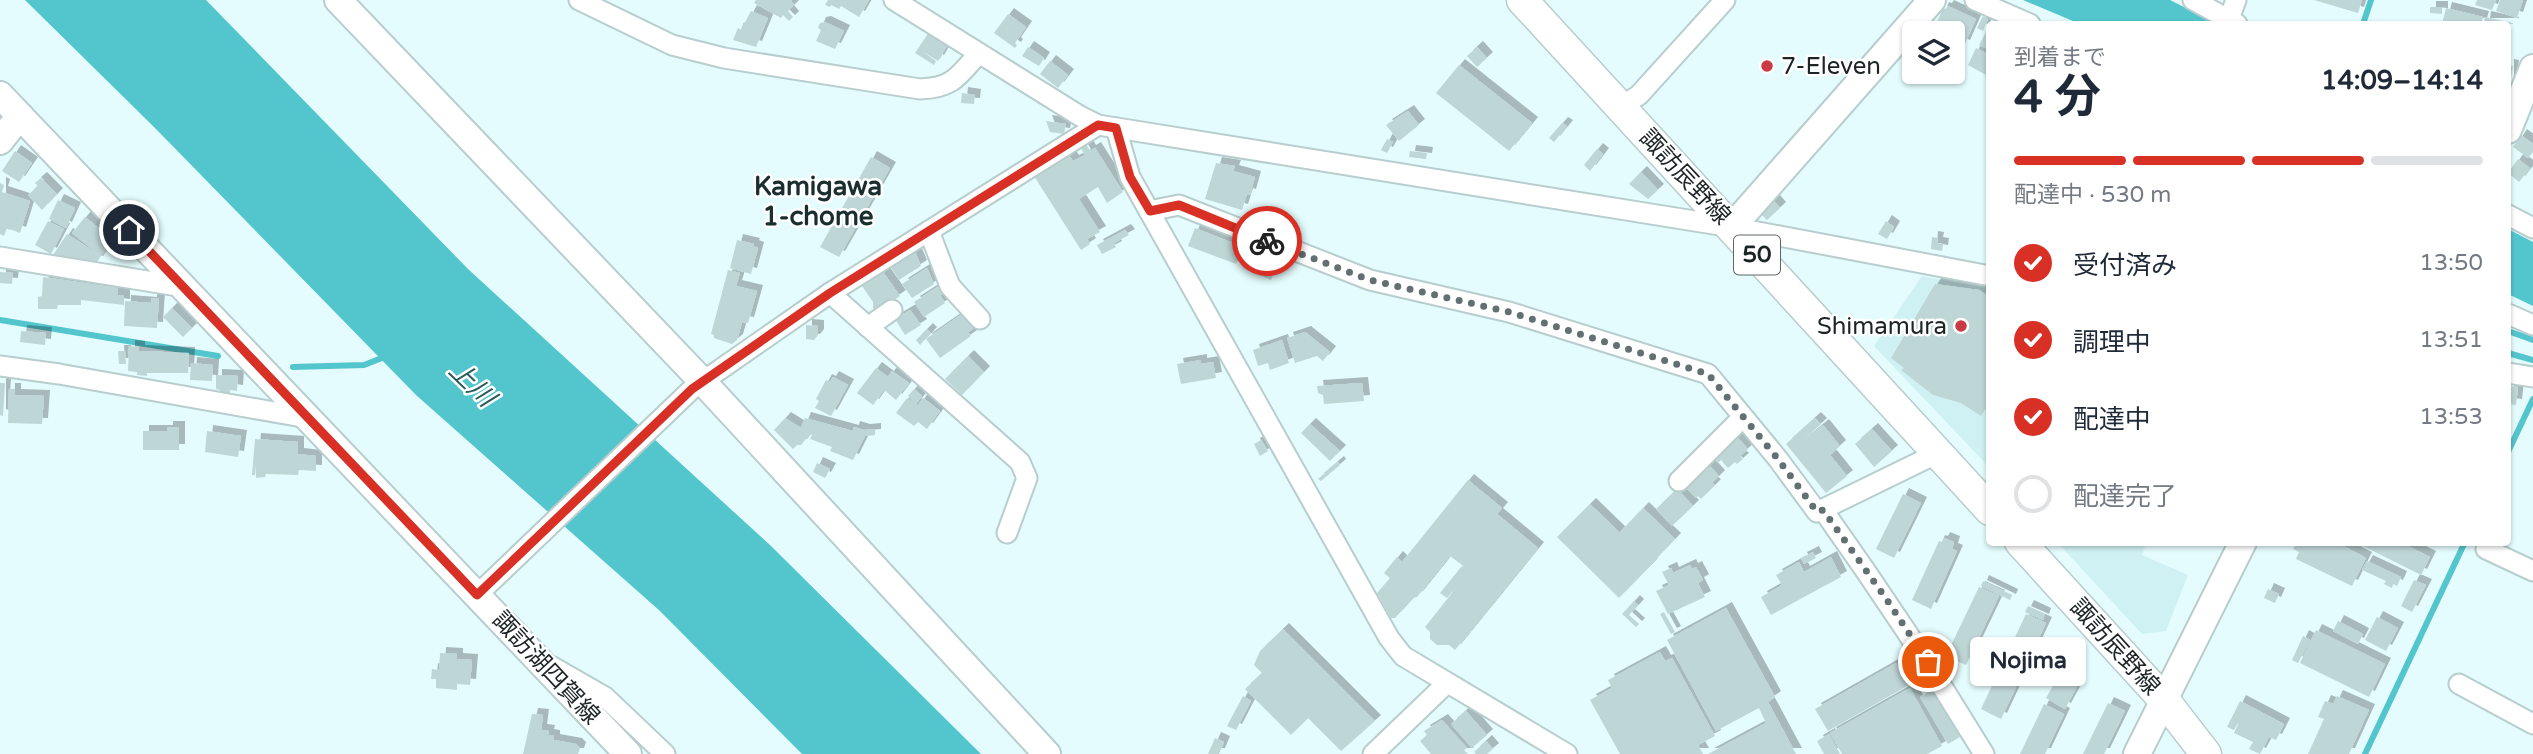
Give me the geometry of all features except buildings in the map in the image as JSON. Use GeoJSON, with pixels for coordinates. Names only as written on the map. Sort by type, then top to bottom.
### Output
{"type":"FeatureCollection","features":[{"type":"Feature","properties":{"kind":"main road","name":"諏訪辰野線"},"geometry":{"type":"LineString","coordinates":[[1522,0],[1986,506]]}},
{"type":"Feature","properties":{"kind":"main road","name":"諏訪辰野線"},"geometry":{"type":"LineString","coordinates":[[2024,546],[2165,701],[2206,754]]}},
{"type":"Feature","properties":{"kind":"street"},"geometry":{"type":"LineString","coordinates":[[338,0],[697,385],[1047,754]]}},
{"type":"Feature","properties":{"kind":"street"},"geometry":{"type":"LineString","coordinates":[[579,0],[672,45],[724,58],[919,89],[940,88],[958,77],[978,54]]}},
{"type":"Feature","properties":{"kind":"street"},"geometry":{"type":"LineString","coordinates":[[894,0],[978,54],[1107,126],[1732,227],[1986,275]]}},
{"type":"Feature","properties":{"kind":"street"},"geometry":{"type":"LineString","coordinates":[[1621,107],[1639,94],[1725,0]]}},
{"type":"Feature","properties":{"kind":"street"},"geometry":{"type":"LineString","coordinates":[[1732,227],[1932,0]]}},
{"type":"Feature","properties":{"kind":"street"},"geometry":{"type":"LineString","coordinates":[[1975,0],[2022,21]]}},
{"type":"Feature","properties":{"kind":"street"},"geometry":{"type":"LineString","coordinates":[[2193,0],[2231,21]]}},
{"type":"Feature","properties":{"kind":"street"},"geometry":{"type":"LineString","coordinates":[[2233,21],[2236,0]]}},
{"type":"Feature","properties":{"kind":"street"},"geometry":{"type":"LineString","coordinates":[[2511,123],[2532,73]]}},
{"type":"Feature","properties":{"kind":"street","name":"諏訪湖四賀線"},"geometry":{"type":"LineString","coordinates":[[0,95],[308,418],[481,590],[540,662],[628,754]]}},
{"type":"Feature","properties":{"kind":"street"},"geometry":{"type":"LineString","coordinates":[[0,141],[20,116]]}},
{"type":"Feature","properties":{"kind":"street"},"geometry":{"type":"LineString","coordinates":[[481,590],[697,385],[830,293],[1107,126]]}},
{"type":"Feature","properties":{"kind":"street"},"geometry":{"type":"LineString","coordinates":[[1107,126],[1130,177],[1389,638],[1403,656],[1567,754]]}},
{"type":"Feature","properties":{"kind":"street"},"geometry":{"type":"LineString","coordinates":[[1150,211],[1179,205],[1370,280],[1509,312],[1708,374],[1778,459],[1817,512],[1938,453]]}},
{"type":"Feature","properties":{"kind":"street"},"geometry":{"type":"LineString","coordinates":[[2511,217],[2533,228]]}},
{"type":"Feature","properties":{"kind":"street"},"geometry":{"type":"LineString","coordinates":[[929,231],[950,286],[980,320]]}},
{"type":"Feature","properties":{"kind":"street"},"geometry":{"type":"LineString","coordinates":[[0,257],[184,287]]}},
{"type":"Feature","properties":{"kind":"street"},"geometry":{"type":"LineString","coordinates":[[830,293],[1020,462],[1027,478],[1007,533]]}},
{"type":"Feature","properties":{"kind":"street"},"geometry":{"type":"LineString","coordinates":[[868,327],[892,310]]}},
{"type":"Feature","properties":{"kind":"street"},"geometry":{"type":"LineString","coordinates":[[2511,315],[2533,324]]}},
{"type":"Feature","properties":{"kind":"street"},"geometry":{"type":"LineString","coordinates":[[0,366],[308,418]]}},
{"type":"Feature","properties":{"kind":"street"},"geometry":{"type":"LineString","coordinates":[[2511,373],[2533,377]]}},
{"type":"Feature","properties":{"kind":"street"},"geometry":{"type":"LineString","coordinates":[[1679,481],[1742,418]]}},
{"type":"Feature","properties":{"kind":"street"},"geometry":{"type":"LineString","coordinates":[[1823,510],[1921,651],[1984,754]]}},
{"type":"Feature","properties":{"kind":"street"},"geometry":{"type":"LineString","coordinates":[[2137,754],[2241,546]]}},
{"type":"Feature","properties":{"kind":"street"},"geometry":{"type":"LineString","coordinates":[[2486,549],[2533,571]]}},
{"type":"Feature","properties":{"kind":"street"},"geometry":{"type":"LineString","coordinates":[[540,662],[569,675],[605,697],[665,754]]}},
{"type":"Feature","properties":{"kind":"street"},"geometry":{"type":"LineString","coordinates":[[1373,754],[1447,683]]}},
{"type":"Feature","properties":{"kind":"street"},"geometry":{"type":"LineString","coordinates":[[2459,684],[2533,724]]}},
{"type":"Feature","properties":{"kind":"shaded area"},"geometry":{"type":"Polygon","coordinates":[[[1922,276],[1986,288],[1986,464],[1874,346],[1922,276]]]}},
{"type":"Feature","properties":{"kind":"shaded area"},"geometry":{"type":"Polygon","coordinates":[[[2061,546],[2145,546],[2142,555],[2188,575],[2166,631],[2142,634],[2061,546]]]}},
{"type":"Feature","properties":{"kind":"water","name":"上川"},"geometry":{"type":"Polygon","coordinates":[[[25,0],[206,0],[468,269],[770,545],[981,754],[802,754],[660,611],[416,395],[155,128],[25,0]]]}},
{"type":"Feature","properties":{"kind":"water"},"geometry":{"type":"Polygon","coordinates":[[[2023,0],[2170,0],[2212,21],[2073,21],[2023,0]]]}},
{"type":"Feature","properties":{"kind":"water"},"geometry":{"type":"Polygon","coordinates":[[[2511,231],[2533,242],[2533,306],[2511,295],[2511,231]]]}},
{"type":"Feature","properties":{"kind":"waterway"},"geometry":{"type":"LineString","coordinates":[[2364,21],[2371,0]]}},
{"type":"Feature","properties":{"kind":"waterway"},"geometry":{"type":"LineString","coordinates":[[0,320],[218,356]]}},
{"type":"Feature","properties":{"kind":"waterway"},"geometry":{"type":"LineString","coordinates":[[2511,332],[2533,340]]}},
{"type":"Feature","properties":{"kind":"waterway"},"geometry":{"type":"LineString","coordinates":[[2511,354],[2533,360]]}},
{"type":"Feature","properties":{"kind":"waterway"},"geometry":{"type":"LineString","coordinates":[[293,367],[364,365],[387,356]]}},
{"type":"Feature","properties":{"kind":"waterway"},"geometry":{"type":"LineString","coordinates":[[2511,446],[2533,399]]}},
{"type":"Feature","properties":{"kind":"waterway"},"geometry":{"type":"LineString","coordinates":[[2365,754],[2463,546]]}},
{"type":"Feature","properties":{"kind":"way so far"},"geometry":{"type":"LineString","coordinates":[[1267,241],[1370,280],[1509,312],[1708,374],[1778,459],[1817,512],[1823,510],[1928,662]]}},
{"type":"Feature","properties":{"kind":"place","name":"7-Eleven"},"geometry":{"type":"Point","coordinates":[1767,66]}},
{"type":"Feature","properties":{"kind":"place","name":"Shimamura"},"geometry":{"type":"Point","coordinates":[1961,326]}},
{"type":"Feature","properties":{"kind":"place","name":"Nojima"},"geometry":{"type":"Point","coordinates":[1928,662]}},
{"type":"Feature","properties":{"kind":"district","name":"Kamigawa 1-chome"},"geometry":{"type":"Point","coordinates":[818,201]}},
{"type":"Feature","properties":{"kind":"route"},"geometry":{"type":"LineString","coordinates":[[129,230],[477,595],[692,389],[830,293],[1098,125],[1116,128],[1130,177],[1150,211],[1179,205],[1267,241]]}}]}
